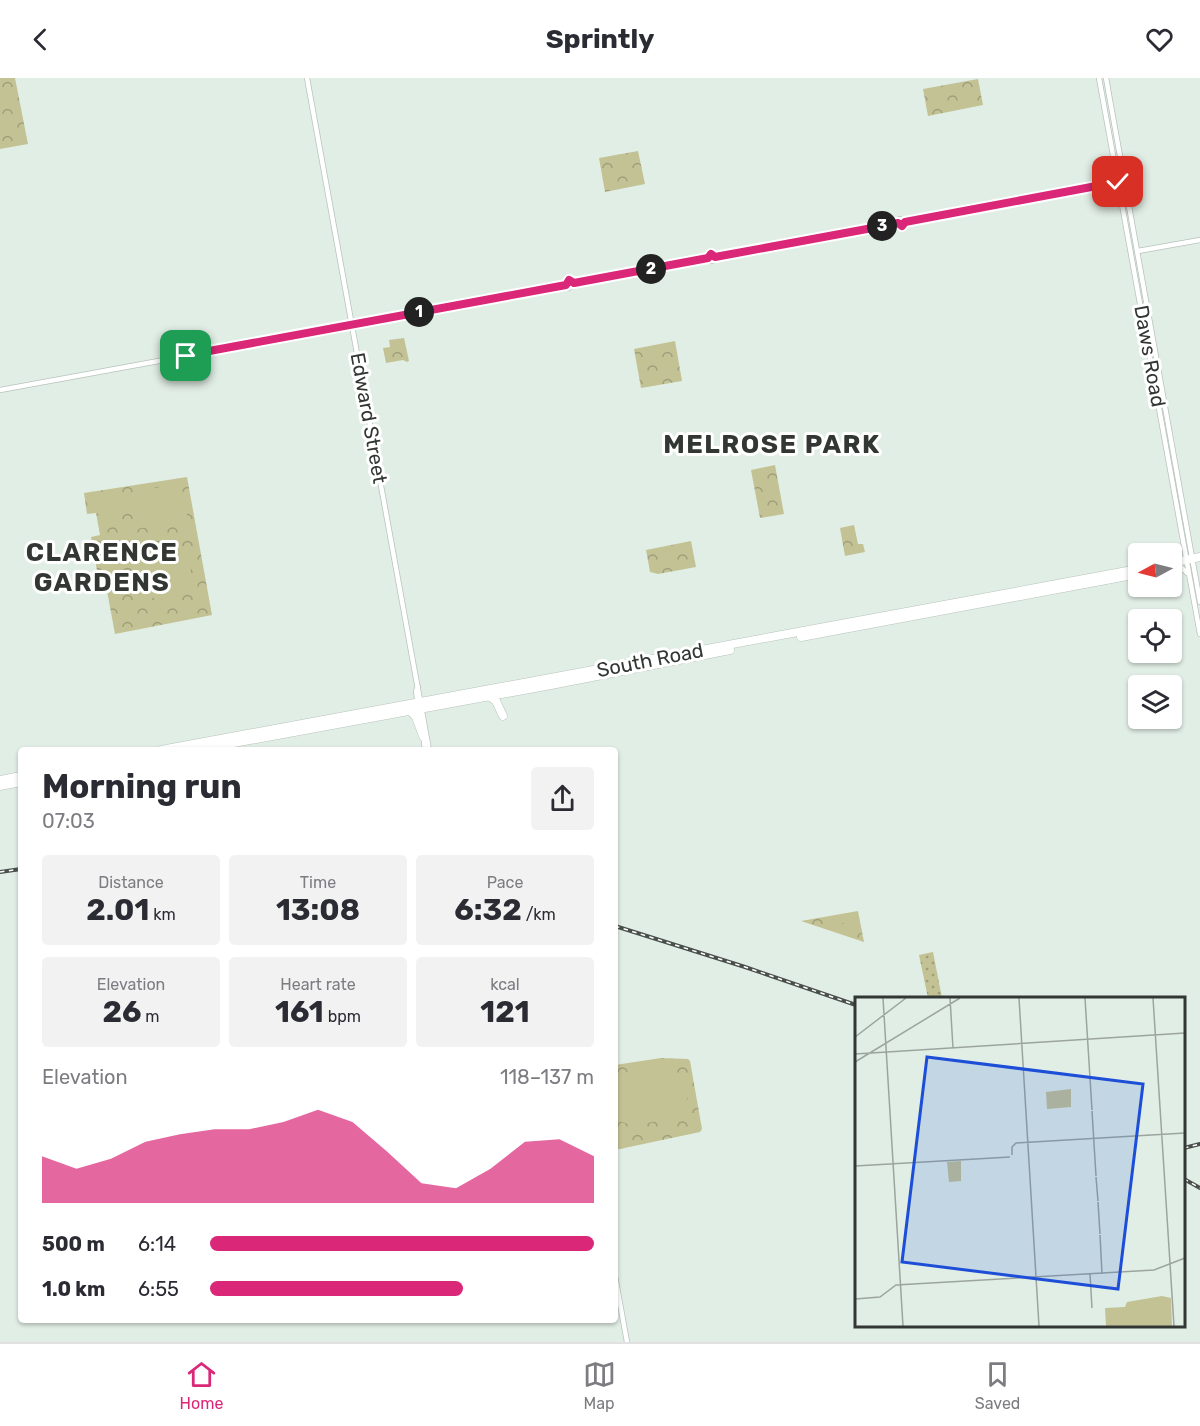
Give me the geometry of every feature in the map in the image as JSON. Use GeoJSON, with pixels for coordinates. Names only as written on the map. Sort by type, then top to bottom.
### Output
{"type":"FeatureCollection","features":[{"type":"Feature","properties":{"kind":"highway","name":"South Road"},"geometry":{"type":"LineString","coordinates":[[178,747],[420,705],[1128,571]]}},
{"type":"Feature","properties":{"kind":"highway","name":"South Road"},"geometry":{"type":"LineString","coordinates":[[212,747],[409,710],[420,705],[509,693],[1128,576]]}},
{"type":"Feature","properties":{"kind":"highway"},"geometry":{"type":"LineString","coordinates":[[685,644],[693,652]]}},
{"type":"Feature","properties":{"kind":"highway"},"geometry":{"type":"LineString","coordinates":[[501,706],[509,693]]}},
{"type":"Feature","properties":{"kind":"highway"},"geometry":{"type":"LineString","coordinates":[[489,696],[496,701],[503,716]]}},
{"type":"Feature","properties":{"kind":"highway"},"geometry":{"type":"LineString","coordinates":[[409,710],[416,717],[423,736]]}},
{"type":"Feature","properties":{"kind":"highway"},"geometry":{"type":"LineString","coordinates":[[2,780],[18,777]]}},
{"type":"Feature","properties":{"kind":"highway"},"geometry":{"type":"LineString","coordinates":[[0,786],[18,783]]}},
{"type":"Feature","properties":{"kind":"street","name":"Edward Street"},"geometry":{"type":"LineString","coordinates":[[306,78],[420,705]]}},
{"type":"Feature","properties":{"kind":"street","name":"Daws Road"},"geometry":{"type":"LineString","coordinates":[[1099,78],[1193,554],[1188,562],[1200,602]]}},
{"type":"Feature","properties":{"kind":"street","name":"Daws Road"},"geometry":{"type":"LineString","coordinates":[[1106,78],[1200,634]]}},
{"type":"Feature","properties":{"kind":"street"},"geometry":{"type":"LineString","coordinates":[[0,390],[186,356],[189,351],[193,354],[566,285],[569,288],[573,283],[708,258],[712,261],[715,257],[898,223],[902,226],[905,222],[1125,181]]}},
{"type":"Feature","properties":{"kind":"street"},"geometry":{"type":"LineString","coordinates":[[1135,252],[1200,240]]}},
{"type":"Feature","properties":{"kind":"street"},"geometry":{"type":"LineString","coordinates":[[420,705],[426,747]]}},
{"type":"Feature","properties":{"kind":"street"},"geometry":{"type":"LineString","coordinates":[[420,705],[427,747]]}},
{"type":"Feature","properties":{"kind":"street"},"geometry":{"type":"LineString","coordinates":[[618,1292],[627,1342]]}},
{"type":"Feature","properties":{"kind":"green space"},"geometry":{"type":"Polygon","coordinates":[[[0,78],[15,78],[28,144],[0,149],[0,78]]]}},
{"type":"Feature","properties":{"kind":"green space"},"geometry":{"type":"Polygon","coordinates":[[[978,79],[983,105],[928,116],[923,89],[978,79]]]}},
{"type":"Feature","properties":{"kind":"green space"},"geometry":{"type":"Polygon","coordinates":[[[638,151],[645,184],[605,192],[599,158],[638,151]]]}},
{"type":"Feature","properties":{"kind":"green space"},"geometry":{"type":"Polygon","coordinates":[[[404,338],[409,361],[386,363],[383,348],[390,347],[389,340],[404,338]]]}},
{"type":"Feature","properties":{"kind":"green space"},"geometry":{"type":"Polygon","coordinates":[[[675,341],[682,381],[641,388],[634,349],[675,341]]]}},
{"type":"Feature","properties":{"kind":"green space"},"geometry":{"type":"Polygon","coordinates":[[[775,465],[784,514],[760,518],[751,470],[775,465]]]}},
{"type":"Feature","properties":{"kind":"green space"},"geometry":{"type":"Polygon","coordinates":[[[187,477],[212,615],[115,634],[104,575],[98,576],[91,537],[100,535],[96,513],[87,514],[84,493],[187,477]]]}},
{"type":"Feature","properties":{"kind":"green space"},"geometry":{"type":"Polygon","coordinates":[[[181,483],[188,520],[136,529],[129,493],[181,483]]]}},
{"type":"Feature","properties":{"kind":"green space"},"geometry":{"type":"Polygon","coordinates":[[[120,490],[123,507],[115,509],[118,526],[101,529],[98,512],[107,510],[89,513],[86,496],[120,490]]]}},
{"type":"Feature","properties":{"kind":"green space"},"geometry":{"type":"Polygon","coordinates":[[[854,525],[858,544],[863,544],[865,552],[845,556],[840,528],[854,525]]]}},
{"type":"Feature","properties":{"kind":"green space"},"geometry":{"type":"Polygon","coordinates":[[[691,541],[696,567],[658,574],[650,572],[646,550],[691,541]]]}},
{"type":"Feature","properties":{"kind":"green space"},"geometry":{"type":"Polygon","coordinates":[[[159,546],[169,546],[179,550],[187,558],[191,573],[187,588],[179,596],[169,600],[159,600],[149,596],[141,588],[137,578],[137,568],[141,558],[149,550],[159,546]]]}},
{"type":"Feature","properties":{"kind":"green space"},"geometry":{"type":"Polygon","coordinates":[[[858,911],[864,942],[801,921],[858,911]]]}},
{"type":"Feature","properties":{"kind":"green space"},"geometry":{"type":"Polygon","coordinates":[[[857,912],[862,933],[846,935],[844,923],[829,926],[827,918],[857,912]]]}},
{"type":"Feature","properties":{"kind":"green space"},"geometry":{"type":"Polygon","coordinates":[[[933,952],[942,997],[928,997],[919,955],[933,952]]]}},
{"type":"Feature","properties":{"kind":"green space"},"geometry":{"type":"Polygon","coordinates":[[[661,1058],[688,1059],[702,1129],[700,1132],[618,1149],[618,1065],[661,1058]]]}},
{"type":"Feature","properties":{"kind":"green space"},"geometry":{"type":"Polygon","coordinates":[[[652,1066],[670,1069],[684,1080],[687,1087],[688,1095],[685,1104],[675,1115],[659,1121],[635,1124],[618,1120],[618,1076],[652,1066]]]}},
{"type":"Feature","properties":{"kind":"railway"},"geometry":{"type":"LineString","coordinates":[[0,872],[18,869]]}},
{"type":"Feature","properties":{"kind":"railway"},"geometry":{"type":"LineString","coordinates":[[618,927],[855,1005]]}},
{"type":"Feature","properties":{"kind":"railway"},"geometry":{"type":"LineString","coordinates":[[1185,1148],[1200,1144]]}},
{"type":"Feature","properties":{"kind":"railway"},"geometry":{"type":"LineString","coordinates":[[1185,1180],[1200,1188]]}},
{"type":"Feature","properties":{"kind":"district","name":"MELROSE PARK"},"geometry":{"type":"Point","coordinates":[772,444]}},
{"type":"Feature","properties":{"kind":"district","name":"CLARENCE GARDENS"},"geometry":{"type":"Point","coordinates":[102,567]}},
{"type":"Feature","properties":{"kind":"route"},"geometry":{"type":"LineString","coordinates":[[186,356],[566,285],[569,280],[574,283],[708,258],[711,254],[715,257],[898,223],[902,226],[905,222],[1118,182]]}}]}
